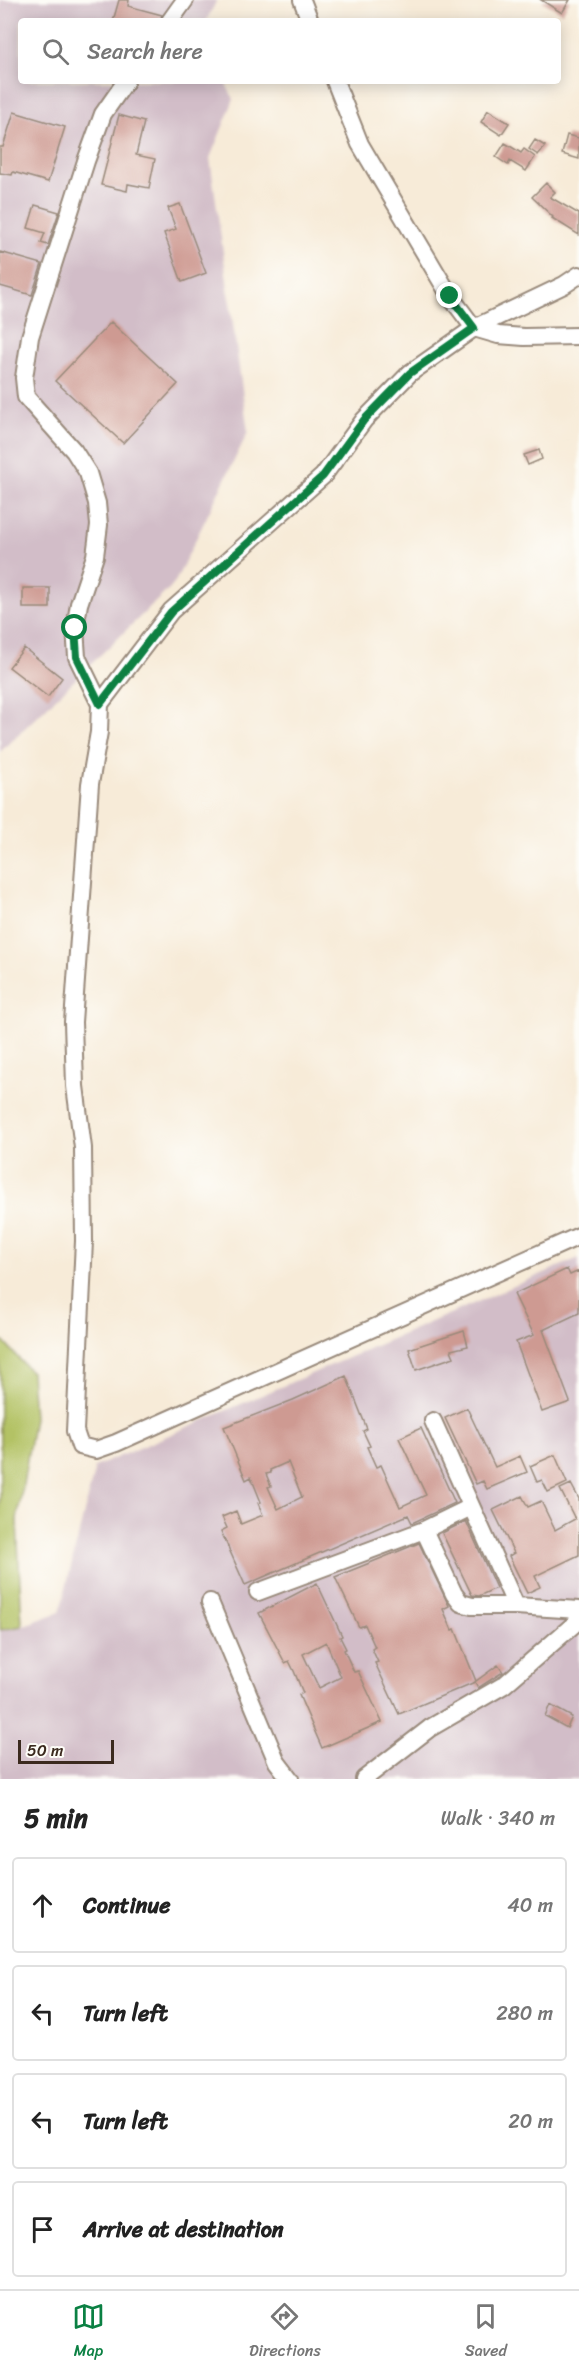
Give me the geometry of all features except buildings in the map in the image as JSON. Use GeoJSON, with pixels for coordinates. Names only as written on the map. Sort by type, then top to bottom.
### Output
{"type":"FeatureCollection","features":[{"type":"Feature","properties":{"kind":"street"},"geometry":{"type":"LineString","coordinates":[[172,18],[185,0]]}},
{"type":"Feature","properties":{"kind":"street"},"geometry":{"type":"LineString","coordinates":[[302,0],[309,18]]}},
{"type":"Feature","properties":{"kind":"street"},"geometry":{"type":"LineString","coordinates":[[124,84],[103,114],[86,161],[30,337],[24,378],[26,398],[74,451],[88,473],[97,503],[99,525],[95,556],[79,604],[75,628],[77,657],[100,704],[99,732],[90,784],[73,1022],[75,1086],[83,1148],[84,1218],[80,1375],[75,1431],[80,1446],[96,1450],[116,1443],[579,1236]]}},
{"type":"Feature","properties":{"kind":"street"},"geometry":{"type":"LineString","coordinates":[[335,84],[360,144],[439,278],[474,328],[498,335],[524,337],[579,336]]}},
{"type":"Feature","properties":{"kind":"street"},"geometry":{"type":"LineString","coordinates":[[100,704],[171,612],[323,476],[364,420],[410,373],[474,328],[564,285],[579,275]]}},
{"type":"Feature","properties":{"kind":"street"},"geometry":{"type":"LineString","coordinates":[[433,1421],[516,1606]]}},
{"type":"Feature","properties":{"kind":"street"},"geometry":{"type":"LineString","coordinates":[[258,1592],[424,1530],[471,1507]]}},
{"type":"Feature","properties":{"kind":"street"},"geometry":{"type":"LineString","coordinates":[[424,1530],[454,1594],[461,1603],[472,1606],[579,1610]]}},
{"type":"Feature","properties":{"kind":"street"},"geometry":{"type":"LineString","coordinates":[[210,1602],[277,1762],[290,1779]]}},
{"type":"Feature","properties":{"kind":"street"},"geometry":{"type":"LineString","coordinates":[[364,1779],[430,1728],[504,1685],[579,1620]]}},
{"type":"Feature","properties":{"kind":"shaded area"},"geometry":{"type":"Polygon","coordinates":[[[0,0],[217,0],[208,18],[18,18],[18,84],[226,84],[234,99],[210,158],[248,432],[174,584],[0,752],[0,0]]]}},
{"type":"Feature","properties":{"kind":"shaded area"},"geometry":{"type":"Polygon","coordinates":[[[579,1258],[579,1779],[0,1779],[0,1630],[22,1626],[60,1612],[95,1467],[579,1258]]]}},
{"type":"Feature","properties":{"kind":"green space"},"geometry":{"type":"Polygon","coordinates":[[[0,1338],[31,1372],[34,1418],[17,1520],[22,1626],[0,1630],[0,1338]]]}},
{"type":"Feature","properties":{"kind":"route"},"geometry":{"type":"LineString","coordinates":[[75,628],[77,657],[100,704],[171,612],[323,476],[364,420],[410,373],[474,328],[450,296]]}}]}
